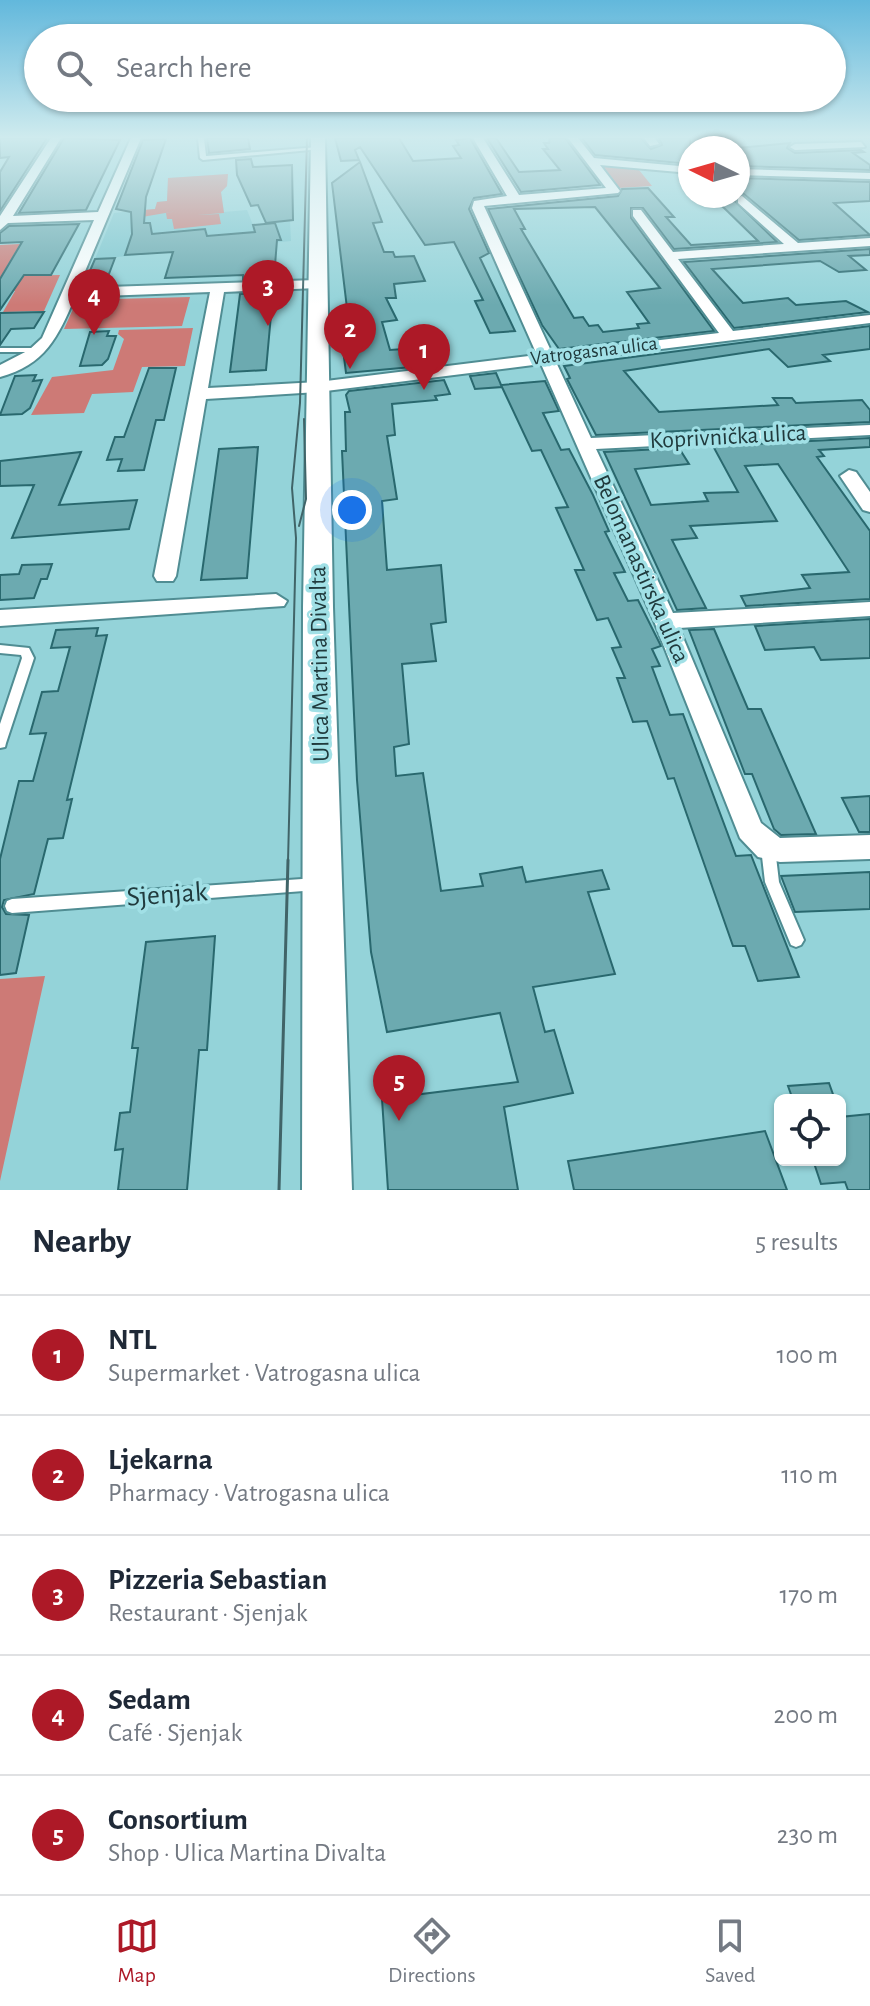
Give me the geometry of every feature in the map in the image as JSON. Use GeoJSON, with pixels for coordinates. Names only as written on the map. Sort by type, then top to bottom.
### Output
{"type":"FeatureCollection","features":[{"type":"Feature","properties":{"kind":"street"},"geometry":{"type":"LineString","coordinates":[[1,222],[20,194]]}},
{"type":"Feature","properties":{"kind":"street"},"geometry":{"type":"LineString","coordinates":[[0,372],[40,350],[49,340],[113,194]]}},
{"type":"Feature","properties":{"kind":"street","name":"Ulica Martina Divalta"},"geometry":{"type":"LineString","coordinates":[[318,194],[327,1190]]}},
{"type":"Feature","properties":{"kind":"street"},"geometry":{"type":"LineString","coordinates":[[512,194],[515,199],[583,194]]}},
{"type":"Feature","properties":{"kind":"street","name":"Belomanastirska ulica"},"geometry":{"type":"LineString","coordinates":[[515,199],[483,202],[478,208],[665,621],[750,830],[768,848]]}},
{"type":"Feature","properties":{"kind":"street"},"geometry":{"type":"LineString","coordinates":[[750,207],[795,247]]}},
{"type":"Feature","properties":{"kind":"street"},"geometry":{"type":"LineString","coordinates":[[637,213],[728,335]]}},
{"type":"Feature","properties":{"kind":"street"},"geometry":{"type":"LineString","coordinates":[[1,222],[103,216]]}},
{"type":"Feature","properties":{"kind":"street"},"geometry":{"type":"LineString","coordinates":[[669,256],[870,242]]}},
{"type":"Feature","properties":{"kind":"street"},"geometry":{"type":"LineString","coordinates":[[70,293],[317,284]]}},
{"type":"Feature","properties":{"kind":"street"},"geometry":{"type":"LineString","coordinates":[[165,576],[218,288]]}},
{"type":"Feature","properties":{"kind":"street","name":"Vatrogasna ulica"},"geometry":{"type":"LineString","coordinates":[[318,387],[870,319]]}},
{"type":"Feature","properties":{"kind":"street"},"geometry":{"type":"LineString","coordinates":[[200,394],[318,387]]}},
{"type":"Feature","properties":{"kind":"street","name":"Koprivnička ulica"},"geometry":{"type":"LineString","coordinates":[[586,444],[870,430]]}},
{"type":"Feature","properties":{"kind":"street"},"geometry":{"type":"LineString","coordinates":[[849,476],[870,506]]}},
{"type":"Feature","properties":{"kind":"street"},"geometry":{"type":"LineString","coordinates":[[0,618],[276,601]]}},
{"type":"Feature","properties":{"kind":"street"},"geometry":{"type":"LineString","coordinates":[[665,621],[870,609]]}},
{"type":"Feature","properties":{"kind":"street"},"geometry":{"type":"LineString","coordinates":[[768,848],[794,851],[870,847]]}},
{"type":"Feature","properties":{"kind":"lane"},"geometry":{"type":"LineString","coordinates":[[0,350],[40,350]]}},
{"type":"Feature","properties":{"kind":"lane"},"geometry":{"type":"LineString","coordinates":[[0,649],[25,651],[28,658],[0,743]]}},
{"type":"Feature","properties":{"kind":"lane","name":"Belomanastirska ulica"},"geometry":{"type":"LineString","coordinates":[[768,848],[772,882],[796,940]]}},
{"type":"Feature","properties":{"kind":"lane","name":"Sjenjak"},"geometry":{"type":"LineString","coordinates":[[12,906],[322,884]]}},
{"type":"Feature","properties":{"kind":"shaded area"},"geometry":{"type":"Polygon","coordinates":[[[167,194],[221,194],[224,212],[247,210],[253,225],[290,221],[291,241],[95,259],[114,213],[155,209],[157,202],[167,201],[167,194]]]}},
{"type":"Feature","properties":{"kind":"shaded area"},"geometry":{"type":"Polygon","coordinates":[[[167,194],[221,194],[224,213],[197,215],[219,214],[221,224],[174,229],[172,219],[167,219],[166,213],[177,211],[142,217],[143,210],[155,209],[157,202],[167,201],[167,194]]]}},
{"type":"Feature","properties":{"kind":"shaded area"},"geometry":{"type":"Polygon","coordinates":[[[20,244],[1,276],[60,275],[44,311],[3,312],[15,291],[0,291],[0,245],[20,244]]]}},
{"type":"Feature","properties":{"kind":"shaded area"},"geometry":{"type":"Polygon","coordinates":[[[190,297],[182,326],[64,329],[77,300],[190,297]]]}},
{"type":"Feature","properties":{"kind":"shaded area"},"geometry":{"type":"Polygon","coordinates":[[[193,328],[185,366],[142,367],[133,392],[92,394],[84,413],[31,415],[52,377],[113,370],[124,339],[118,334],[119,330],[193,328]]]}},
{"type":"Feature","properties":{"kind":"shaded area"},"geometry":{"type":"Polygon","coordinates":[[[45,976],[0,1181],[0,979],[45,976]]]}},
{"type":"Feature","properties":{"kind":"building"},"geometry":{"type":"Polygon","coordinates":[[[0,194],[11,194],[0,211],[0,194]]]}},
{"type":"Feature","properties":{"kind":"building"},"geometry":{"type":"Polygon","coordinates":[[[31,194],[94,194],[86,210],[19,213],[31,194]]]}},
{"type":"Feature","properties":{"kind":"building"},"geometry":{"type":"Polygon","coordinates":[[[122,194],[147,194],[144,223],[150,223],[152,234],[205,229],[207,236],[255,232],[253,225],[275,223],[281,240],[277,240],[274,278],[243,280],[243,275],[165,278],[173,252],[125,255],[132,234],[131,212],[116,209],[122,194]]]}},
{"type":"Feature","properties":{"kind":"building"},"geometry":{"type":"Polygon","coordinates":[[[245,194],[293,194],[293,220],[266,223],[258,205],[251,206],[245,194]]]}},
{"type":"Feature","properties":{"kind":"building"},"geometry":{"type":"Polygon","coordinates":[[[333,194],[372,194],[382,222],[373,223],[384,252],[393,252],[395,257],[414,256],[425,281],[394,284],[396,298],[386,298],[397,320],[382,322],[390,350],[418,348],[423,366],[346,373],[340,326],[349,325],[333,194]]]}},
{"type":"Feature","properties":{"kind":"building"},"geometry":{"type":"Polygon","coordinates":[[[391,194],[502,194],[474,198],[469,209],[489,253],[480,258],[515,331],[490,333],[475,301],[483,300],[454,242],[425,245],[391,194]]]}},
{"type":"Feature","properties":{"kind":"building"},"geometry":{"type":"Polygon","coordinates":[[[619,194],[653,194],[674,217],[666,217],[691,245],[758,241],[724,208],[742,208],[777,242],[674,249],[643,208],[631,208],[631,218],[714,331],[559,349],[542,325],[488,209],[619,194]],[[595,207],[514,209],[525,229],[521,229],[574,318],[583,317],[589,326],[598,325],[603,332],[639,328],[637,324],[649,323],[627,292],[660,288],[595,207]]]}},
{"type":"Feature","properties":{"kind":"building"},"geometry":{"type":"Polygon","coordinates":[[[750,194],[870,194],[870,201],[834,203],[870,235],[799,240],[750,199],[750,194]]]}},
{"type":"Feature","properties":{"kind":"building"},"geometry":{"type":"Polygon","coordinates":[[[79,224],[51,275],[24,275],[0,310],[0,279],[22,242],[0,243],[0,233],[9,226],[79,224]]]}},
{"type":"Feature","properties":{"kind":"building"},"geometry":{"type":"Polygon","coordinates":[[[870,249],[870,255],[849,256],[866,270],[839,272],[820,261],[712,269],[743,303],[788,298],[796,305],[846,301],[868,312],[734,328],[684,262],[870,249]]]}},
{"type":"Feature","properties":{"kind":"building"},"geometry":{"type":"Polygon","coordinates":[[[115,258],[107,279],[86,280],[95,259],[115,258]]]}},
{"type":"Feature","properties":{"kind":"building"},"geometry":{"type":"Polygon","coordinates":[[[273,293],[266,370],[230,372],[240,294],[273,293]]]}},
{"type":"Feature","properties":{"kind":"building"},"geometry":{"type":"Polygon","coordinates":[[[44,312],[34,328],[11,329],[0,345],[0,313],[44,312]]]}},
{"type":"Feature","properties":{"kind":"building"},"geometry":{"type":"Polygon","coordinates":[[[870,326],[870,349],[823,355],[830,361],[788,367],[769,349],[624,371],[659,412],[778,405],[773,398],[792,398],[796,403],[862,400],[870,410],[870,422],[596,435],[567,379],[570,378],[564,366],[870,326]]]}},
{"type":"Feature","properties":{"kind":"building"},"geometry":{"type":"Polygon","coordinates":[[[109,331],[107,336],[116,336],[108,359],[102,365],[80,366],[90,332],[109,331]]]}},
{"type":"Feature","properties":{"kind":"building"},"geometry":{"type":"Polygon","coordinates":[[[149,368],[176,368],[164,420],[156,420],[144,470],[118,471],[122,459],[107,460],[115,437],[124,437],[149,368]]]}},
{"type":"Feature","properties":{"kind":"building"},"geometry":{"type":"Polygon","coordinates":[[[496,373],[502,387],[475,389],[470,376],[496,373]]]}},
{"type":"Feature","properties":{"kind":"building"},"geometry":{"type":"Polygon","coordinates":[[[36,375],[33,381],[42,380],[30,408],[22,414],[0,415],[15,376],[36,375]]]}},
{"type":"Feature","properties":{"kind":"building"},"geometry":{"type":"Polygon","coordinates":[[[444,380],[450,394],[435,396],[437,400],[392,404],[395,435],[387,436],[397,499],[382,501],[387,570],[441,565],[446,622],[431,624],[436,661],[402,664],[409,744],[394,747],[396,776],[423,773],[441,891],[483,886],[480,874],[522,867],[526,882],[602,870],[609,889],[588,892],[615,974],[533,987],[545,1032],[554,1030],[573,1093],[504,1107],[518,1190],[388,1190],[382,1099],[518,1082],[500,1013],[387,1032],[371,952],[357,780],[342,451],[346,451],[345,412],[350,412],[346,395],[349,391],[444,380]]]}},
{"type":"Feature","properties":{"kind":"building"},"geometry":{"type":"Polygon","coordinates":[[[545,381],[559,411],[543,413],[561,450],[569,449],[593,495],[609,531],[605,532],[625,572],[614,573],[628,601],[638,600],[661,646],[652,649],[660,666],[652,667],[670,715],[683,714],[736,856],[751,855],[799,977],[758,981],[745,946],[733,946],[674,778],[668,779],[647,721],[633,722],[617,678],[625,678],[612,648],[621,647],[608,618],[597,620],[575,570],[584,570],[556,508],[568,507],[541,450],[532,451],[501,385],[545,381]]]}},
{"type":"Feature","properties":{"kind":"building"},"geometry":{"type":"Polygon","coordinates":[[[870,438],[870,447],[819,450],[824,456],[817,457],[870,531],[870,599],[746,606],[741,596],[810,588],[802,575],[849,572],[778,464],[745,466],[777,521],[690,526],[697,538],[672,540],[706,608],[677,610],[604,452],[679,448],[689,464],[635,469],[651,505],[708,501],[704,493],[738,492],[713,446],[870,438]]]}},
{"type":"Feature","properties":{"kind":"building"},"geometry":{"type":"Polygon","coordinates":[[[258,447],[247,578],[201,580],[219,449],[258,447]]]}},
{"type":"Feature","properties":{"kind":"building"},"geometry":{"type":"Polygon","coordinates":[[[81,452],[59,505],[137,500],[129,529],[12,538],[34,485],[0,486],[0,461],[81,452]]]}},
{"type":"Feature","properties":{"kind":"building"},"geometry":{"type":"Polygon","coordinates":[[[52,564],[47,579],[41,579],[34,598],[0,600],[0,575],[19,574],[22,565],[52,564]]]}},
{"type":"Feature","properties":{"kind":"building"},"geometry":{"type":"Polygon","coordinates":[[[870,619],[870,658],[821,660],[814,647],[765,650],[755,626],[870,619]]]}},
{"type":"Feature","properties":{"kind":"building"},"geometry":{"type":"Polygon","coordinates":[[[98,628],[96,636],[107,635],[67,800],[72,799],[63,838],[48,839],[34,894],[4,900],[2,907],[6,914],[29,915],[16,973],[0,975],[0,859],[19,781],[33,781],[46,733],[30,734],[42,692],[58,691],[70,647],[51,648],[56,630],[98,628]]]}},
{"type":"Feature","properties":{"kind":"building"},"geometry":{"type":"Polygon","coordinates":[[[714,629],[748,709],[761,709],[816,834],[781,835],[774,829],[752,774],[745,774],[689,630],[714,629]]]}},
{"type":"Feature","properties":{"kind":"building"},"geometry":{"type":"Polygon","coordinates":[[[870,796],[870,832],[859,832],[842,798],[870,796]]]}},
{"type":"Feature","properties":{"kind":"building"},"geometry":{"type":"Polygon","coordinates":[[[870,872],[870,909],[795,912],[781,876],[870,872]]]}},
{"type":"Feature","properties":{"kind":"building"},"geometry":{"type":"Polygon","coordinates":[[[215,936],[207,1050],[199,1050],[187,1190],[118,1190],[123,1149],[115,1150],[120,1113],[130,1112],[138,1048],[132,1048],[146,942],[215,936]]]}},
{"type":"Feature","properties":{"kind":"building"},"geometry":{"type":"Polygon","coordinates":[[[829,1083],[833,1094],[791,1094],[788,1086],[829,1083]]]}},
{"type":"Feature","properties":{"kind":"building"},"geometry":{"type":"Polygon","coordinates":[[[870,1114],[870,1190],[848,1190],[845,1182],[821,1184],[815,1166],[846,1166],[846,1116],[870,1114]]]}},
{"type":"Feature","properties":{"kind":"building"},"geometry":{"type":"Polygon","coordinates":[[[765,1131],[774,1155],[774,1166],[778,1166],[787,1190],[574,1190],[568,1161],[765,1131]]]}},
{"type":"Feature","properties":{"kind":"tram line"},"geometry":{"type":"LineString","coordinates":[[288,862],[296,538],[292,488],[300,403],[306,194]]}},
{"type":"Feature","properties":{"kind":"tram line"},"geometry":{"type":"LineString","coordinates":[[299,526],[306,499],[304,419]]}},
{"type":"Feature","properties":{"kind":"tram line"},"geometry":{"type":"LineString","coordinates":[[279,1190],[288,860]]}},
{"type":"Feature","properties":{"kind":"place","name":"Pizzeria Sebastian"},"geometry":{"type":"Point","coordinates":[268,326]}},
{"type":"Feature","properties":{"kind":"place","name":"Sedam"},"geometry":{"type":"Point","coordinates":[94,335]}},
{"type":"Feature","properties":{"kind":"place","name":"Ljekarna"},"geometry":{"type":"Point","coordinates":[350,369]}},
{"type":"Feature","properties":{"kind":"place","name":"NTL"},"geometry":{"type":"Point","coordinates":[424,390]}},
{"type":"Feature","properties":{"kind":"place","name":"Consortium"},"geometry":{"type":"Point","coordinates":[399,1121]}}]}
